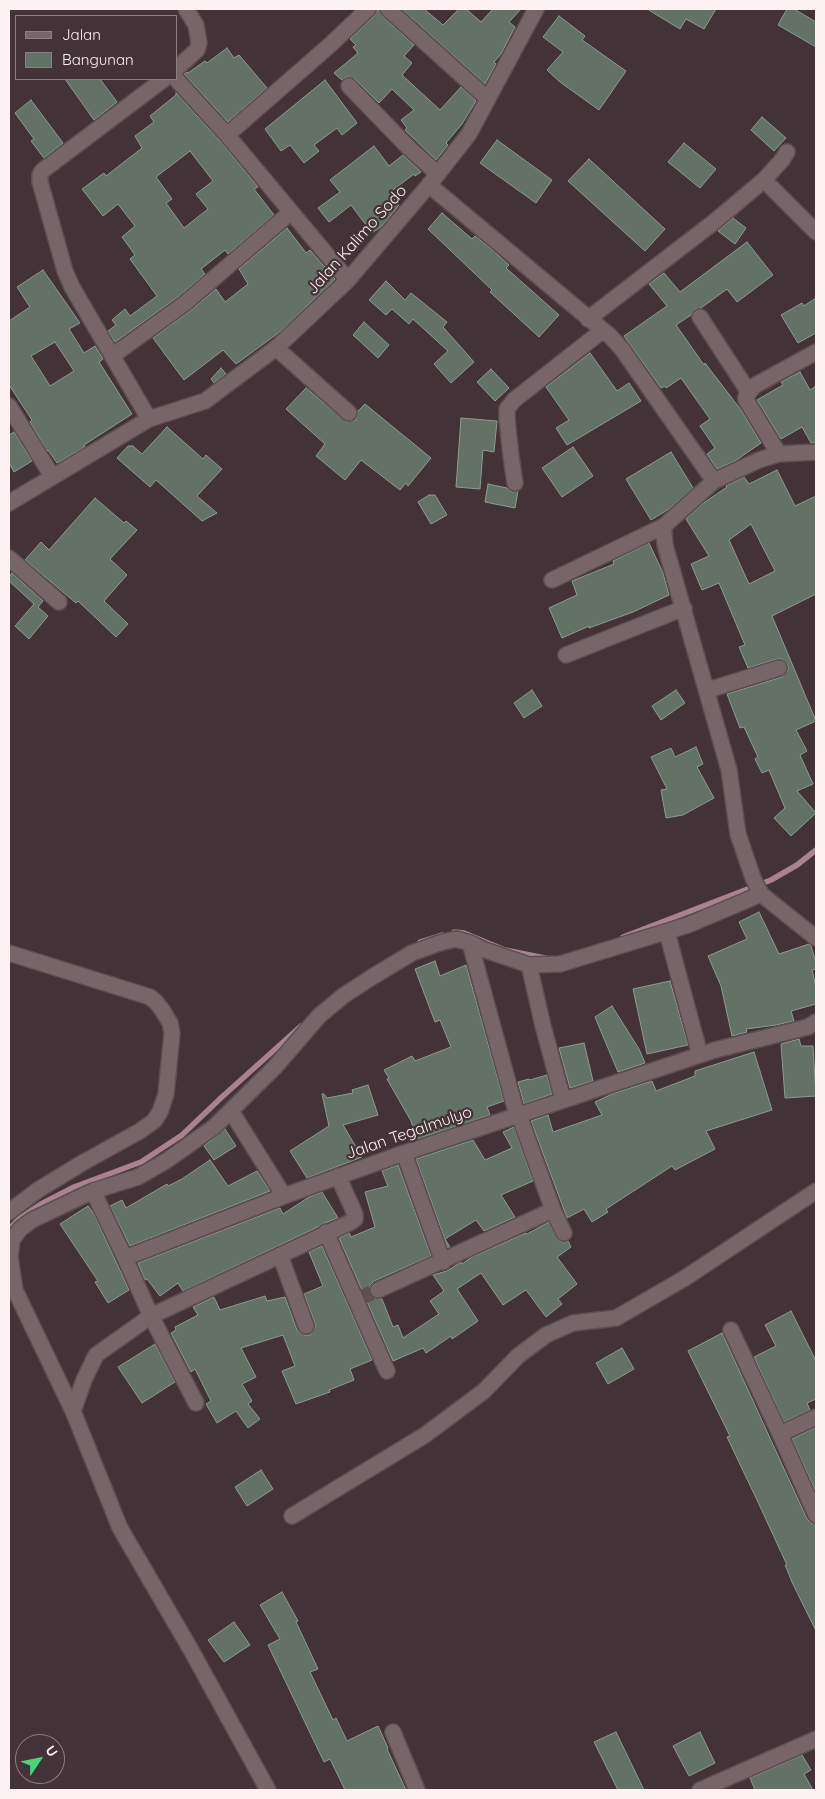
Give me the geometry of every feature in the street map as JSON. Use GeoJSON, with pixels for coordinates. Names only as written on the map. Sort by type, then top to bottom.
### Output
{"type":"FeatureCollection","features":[{"type":"Feature","properties":{"kind":"street"},"geometry":{"type":"LineString","coordinates":[[178,67],[196,50],[199,43],[196,25],[186,9]]}},
{"type":"Feature","properties":{"kind":"street"},"geometry":{"type":"LineString","coordinates":[[227,134],[330,45],[368,9]]}},
{"type":"Feature","properties":{"kind":"street"},"geometry":{"type":"LineString","coordinates":[[388,9],[488,99]]}},
{"type":"Feature","properties":{"kind":"street","name":"Jalan Kalimo Sodo"},"geometry":{"type":"LineString","coordinates":[[9,503],[148,419],[205,400],[276,348],[348,280],[434,179],[469,134],[488,99],[529,12]]}},
{"type":"Feature","properties":{"kind":"street"},"geometry":{"type":"LineString","coordinates":[[148,419],[78,298],[65,271],[40,182],[40,175],[42,171],[163,80]]}},
{"type":"Feature","properties":{"kind":"street"},"geometry":{"type":"LineString","coordinates":[[177,80],[227,134],[348,280]]}},
{"type":"Feature","properties":{"kind":"street"},"geometry":{"type":"LineString","coordinates":[[350,86],[409,148],[434,179],[622,349],[714,481]]}},
{"type":"Feature","properties":{"kind":"street"},"geometry":{"type":"LineString","coordinates":[[588,319],[714,222],[764,180],[782,160],[786,152]]}},
{"type":"Feature","properties":{"kind":"street"},"geometry":{"type":"LineString","coordinates":[[764,180],[816,232]]}},
{"type":"Feature","properties":{"kind":"street"},"geometry":{"type":"LineString","coordinates":[[112,356],[184,304],[291,212]]}},
{"type":"Feature","properties":{"kind":"street"},"geometry":{"type":"LineString","coordinates":[[700,317],[748,391]]}},
{"type":"Feature","properties":{"kind":"street"},"geometry":{"type":"LineString","coordinates":[[516,483],[511,456],[507,409],[514,400],[606,333]]}},
{"type":"Feature","properties":{"kind":"street"},"geometry":{"type":"LineString","coordinates":[[276,348],[349,413]]}},
{"type":"Feature","properties":{"kind":"street"},"geometry":{"type":"LineString","coordinates":[[779,454],[746,400],[746,396],[748,391],[754,386],[816,352]]}},
{"type":"Feature","properties":{"kind":"street"},"geometry":{"type":"LineString","coordinates":[[9,406],[52,476]]}},
{"type":"Feature","properties":{"kind":"street"},"geometry":{"type":"LineString","coordinates":[[552,580],[664,526],[714,481],[759,460],[779,454],[816,452]]}},
{"type":"Feature","properties":{"kind":"street"},"geometry":{"type":"LineString","coordinates":[[664,526],[664,539],[730,770],[738,834],[757,887],[816,938]]}},
{"type":"Feature","properties":{"kind":"street"},"geometry":{"type":"LineString","coordinates":[[9,558],[59,602]]}},
{"type":"Feature","properties":{"kind":"street"},"geometry":{"type":"LineString","coordinates":[[566,655],[684,608]]}},
{"type":"Feature","properties":{"kind":"street"},"geometry":{"type":"LineString","coordinates":[[708,690],[778,668]]}},
{"type":"Feature","properties":{"kind":"street"},"geometry":{"type":"LineString","coordinates":[[268,1790],[191,1650],[120,1528],[73,1411],[15,1290],[9,1256],[12,1240],[20,1229],[32,1220],[93,1191],[138,1177],[214,1127],[275,1068],[319,1016],[343,996],[412,953],[456,939],[529,965],[560,964],[688,925],[757,887]]}},
{"type":"Feature","properties":{"kind":"street"},"geometry":{"type":"LineString","coordinates":[[667,932],[700,1055]]}},
{"type":"Feature","properties":{"kind":"street"},"geometry":{"type":"LineString","coordinates":[[470,943],[518,1115],[553,1210],[564,1233]]}},
{"type":"Feature","properties":{"kind":"street"},"geometry":{"type":"LineString","coordinates":[[9,953],[150,997],[163,1011],[170,1023],[172,1033],[166,1094],[160,1112],[154,1121],[38,1190],[9,1212]]}},
{"type":"Feature","properties":{"kind":"street"},"geometry":{"type":"LineString","coordinates":[[529,965],[563,1100]]}},
{"type":"Feature","properties":{"kind":"street","name":"Jalan Tegalmulyo"},"geometry":{"type":"LineString","coordinates":[[73,1411],[84,1380],[96,1355],[151,1316],[355,1219],[355,1214],[338,1176],[700,1055],[808,1027],[816,1022]]}},
{"type":"Feature","properties":{"kind":"street"},"geometry":{"type":"LineString","coordinates":[[231,1111],[284,1196]]}},
{"type":"Feature","properties":{"kind":"street"},"geometry":{"type":"LineString","coordinates":[[404,1153],[442,1262]]}},
{"type":"Feature","properties":{"kind":"street"},"geometry":{"type":"LineString","coordinates":[[125,1258],[338,1176]]}},
{"type":"Feature","properties":{"kind":"street"},"geometry":{"type":"LineString","coordinates":[[93,1191],[151,1316],[196,1403]]}},
{"type":"Feature","properties":{"kind":"street"},"geometry":{"type":"LineString","coordinates":[[292,1516],[424,1435],[484,1391],[518,1356],[546,1335],[574,1323],[616,1318],[684,1278],[816,1191]]}},
{"type":"Feature","properties":{"kind":"street"},"geometry":{"type":"LineString","coordinates":[[378,1290],[553,1210]]}},
{"type":"Feature","properties":{"kind":"street"},"geometry":{"type":"LineString","coordinates":[[326,1232],[387,1371]]}},
{"type":"Feature","properties":{"kind":"street"},"geometry":{"type":"LineString","coordinates":[[280,1254],[306,1326]]}},
{"type":"Feature","properties":{"kind":"street"},"geometry":{"type":"LineString","coordinates":[[731,1330],[816,1515]]}},
{"type":"Feature","properties":{"kind":"street"},"geometry":{"type":"LineString","coordinates":[[780,1434],[816,1417]]}},
{"type":"Feature","properties":{"kind":"street"},"geometry":{"type":"LineString","coordinates":[[393,1732],[417,1790]]}},
{"type":"Feature","properties":{"kind":"street"},"geometry":{"type":"LineString","coordinates":[[700,1790],[816,1740]]}},
{"type":"Feature","properties":{"kind":"building"},"geometry":{"type":"Polygon","coordinates":[[[378,9],[382,16],[414,45],[404,56],[412,63],[402,75],[440,110],[461,87],[476,101],[462,124],[446,143],[448,145],[436,160],[405,130],[407,128],[401,120],[414,110],[392,89],[379,103],[355,79],[347,77],[342,80],[334,73],[358,53],[353,47],[356,45],[350,39],[374,16],[378,9]]]}},
{"type":"Feature","properties":{"kind":"building"},"geometry":{"type":"Polygon","coordinates":[[[402,9],[424,9],[443,25],[459,9],[466,9],[481,22],[493,9],[521,9],[509,22],[515,27],[501,54],[494,62],[496,64],[485,84],[402,9]]]}},
{"type":"Feature","properties":{"kind":"building"},"geometry":{"type":"Polygon","coordinates":[[[647,9],[716,9],[704,29],[686,19],[680,29],[647,9]]]}},
{"type":"Feature","properties":{"kind":"building"},"geometry":{"type":"Polygon","coordinates":[[[787,9],[794,9],[816,22],[816,47],[778,25],[787,9]]]}},
{"type":"Feature","properties":{"kind":"building"},"geometry":{"type":"Polygon","coordinates":[[[559,16],[585,36],[582,40],[626,71],[599,110],[560,82],[547,70],[563,52],[543,37],[559,16]]]}},
{"type":"Feature","properties":{"kind":"building"},"geometry":{"type":"Polygon","coordinates":[[[227,48],[234,58],[239,55],[267,88],[228,122],[184,74],[205,61],[207,63],[227,48]]]}},
{"type":"Feature","properties":{"kind":"building"},"geometry":{"type":"Polygon","coordinates":[[[66,80],[101,80],[117,102],[94,120],[66,80]]]}},
{"type":"Feature","properties":{"kind":"building"},"geometry":{"type":"Polygon","coordinates":[[[325,80],[357,123],[342,135],[337,128],[314,145],[319,151],[304,163],[290,145],[281,151],[265,129],[325,80]]]}},
{"type":"Feature","properties":{"kind":"building"},"geometry":{"type":"Polygon","coordinates":[[[176,93],[220,141],[258,187],[254,189],[274,215],[228,254],[225,250],[201,269],[205,274],[178,297],[115,342],[108,331],[116,325],[112,320],[125,309],[130,316],[157,296],[130,259],[135,255],[122,237],[135,226],[118,204],[103,216],[82,189],[104,173],[106,176],[142,148],[135,136],[154,122],[150,116],[176,93]],[[190,151],[156,177],[172,199],[166,203],[184,228],[208,209],[196,194],[213,181],[190,151]]]}},
{"type":"Feature","properties":{"kind":"building"},"geometry":{"type":"Polygon","coordinates":[[[31,100],[63,143],[44,158],[31,141],[34,139],[15,113],[31,100]]]}},
{"type":"Feature","properties":{"kind":"building"},"geometry":{"type":"Polygon","coordinates":[[[762,117],[786,138],[774,151],[751,130],[762,117]]]}},
{"type":"Feature","properties":{"kind":"building"},"geometry":{"type":"Polygon","coordinates":[[[497,140],[552,180],[536,203],[480,163],[497,140]]]}},
{"type":"Feature","properties":{"kind":"building"},"geometry":{"type":"Polygon","coordinates":[[[684,143],[716,169],[700,188],[668,162],[684,143]]]}},
{"type":"Feature","properties":{"kind":"building"},"geometry":{"type":"Polygon","coordinates":[[[374,146],[389,166],[403,155],[421,172],[415,176],[414,174],[389,193],[399,205],[382,226],[372,233],[351,205],[329,222],[318,208],[340,192],[330,180],[374,146]]]}},
{"type":"Feature","properties":{"kind":"building"},"geometry":{"type":"Polygon","coordinates":[[[589,159],[665,229],[645,251],[568,181],[589,159]]]}},
{"type":"Feature","properties":{"kind":"building"},"geometry":{"type":"Polygon","coordinates":[[[442,213],[472,239],[475,236],[490,248],[509,265],[506,268],[559,315],[539,337],[490,292],[492,290],[428,229],[442,213]]]}},
{"type":"Feature","properties":{"kind":"building"},"geometry":{"type":"Polygon","coordinates":[[[733,218],[746,228],[735,244],[718,231],[733,218]]]}},
{"type":"Feature","properties":{"kind":"building"},"geometry":{"type":"Polygon","coordinates":[[[287,228],[306,253],[310,250],[335,279],[281,331],[236,364],[223,350],[184,380],[153,338],[216,289],[225,302],[248,284],[239,269],[287,228]]]}},
{"type":"Feature","properties":{"kind":"building"},"geometry":{"type":"Polygon","coordinates":[[[747,242],[773,275],[737,302],[727,289],[701,308],[695,309],[691,315],[676,325],[704,365],[705,363],[741,410],[761,443],[735,461],[717,469],[707,454],[715,448],[700,426],[710,419],[681,378],[666,388],[665,386],[661,388],[624,336],[667,306],[649,284],[664,273],[680,292],[747,242]]]}},
{"type":"Feature","properties":{"kind":"building"},"geometry":{"type":"Polygon","coordinates":[[[43,270],[80,323],[69,329],[84,353],[95,346],[103,359],[99,362],[132,414],[84,445],[85,447],[57,463],[47,451],[30,422],[32,420],[9,385],[9,321],[30,307],[17,287],[43,270]],[[55,342],[31,356],[50,386],[74,371],[55,342]]]}},
{"type":"Feature","properties":{"kind":"building"},"geometry":{"type":"Polygon","coordinates":[[[386,281],[405,300],[411,293],[447,322],[443,327],[474,362],[451,383],[434,364],[448,351],[413,319],[409,324],[392,309],[386,315],[369,300],[386,281]]]}},
{"type":"Feature","properties":{"kind":"building"},"geometry":{"type":"Polygon","coordinates":[[[816,298],[816,333],[798,343],[781,315],[802,303],[804,306],[816,298]]]}},
{"type":"Feature","properties":{"kind":"building"},"geometry":{"type":"Polygon","coordinates":[[[364,322],[389,345],[378,358],[353,335],[364,322]]]}},
{"type":"Feature","properties":{"kind":"building"},"geometry":{"type":"Polygon","coordinates":[[[590,353],[617,391],[629,383],[641,401],[567,445],[556,428],[569,420],[546,387],[590,353]]]}},
{"type":"Feature","properties":{"kind":"building"},"geometry":{"type":"Polygon","coordinates":[[[221,368],[226,374],[214,383],[211,379],[221,368]]]}},
{"type":"Feature","properties":{"kind":"building"},"geometry":{"type":"Polygon","coordinates":[[[491,369],[509,388],[495,401],[477,382],[491,369]]]}},
{"type":"Feature","properties":{"kind":"building"},"geometry":{"type":"Polygon","coordinates":[[[800,372],[810,390],[816,386],[816,443],[811,443],[802,427],[781,439],[757,400],[783,385],[781,382],[800,372]]]}},
{"type":"Feature","properties":{"kind":"building"},"geometry":{"type":"Polygon","coordinates":[[[306,388],[347,422],[356,420],[358,411],[365,404],[431,458],[408,486],[406,483],[400,490],[361,460],[345,480],[316,456],[325,444],[286,409],[306,388]]]}},
{"type":"Feature","properties":{"kind":"building"},"geometry":{"type":"Polygon","coordinates":[[[461,418],[497,421],[494,452],[483,450],[480,489],[456,487],[461,418]]]}},
{"type":"Feature","properties":{"kind":"building"},"geometry":{"type":"Polygon","coordinates":[[[167,427],[203,459],[206,455],[222,469],[197,496],[217,513],[202,521],[156,480],[150,487],[117,458],[128,446],[133,446],[142,454],[167,427]]]}},
{"type":"Feature","properties":{"kind":"building"},"geometry":{"type":"Polygon","coordinates":[[[14,432],[32,461],[14,472],[9,463],[9,435],[14,432]]]}},
{"type":"Feature","properties":{"kind":"building"},"geometry":{"type":"Polygon","coordinates":[[[573,447],[593,476],[562,497],[542,468],[573,447]]]}},
{"type":"Feature","properties":{"kind":"building"},"geometry":{"type":"Polygon","coordinates":[[[671,452],[693,488],[669,509],[651,520],[626,479],[671,452]]]}},
{"type":"Feature","properties":{"kind":"building"},"geometry":{"type":"Polygon","coordinates":[[[777,470],[795,506],[816,496],[816,594],[772,616],[816,721],[796,730],[807,751],[800,755],[813,784],[797,791],[816,813],[791,836],[774,818],[785,808],[769,770],[762,773],[755,759],[758,757],[744,727],[740,728],[727,694],[782,677],[788,671],[788,665],[782,659],[777,659],[748,668],[739,647],[745,645],[719,583],[702,590],[691,564],[709,556],[686,519],[726,486],[744,477],[749,484],[777,470]],[[751,524],[729,540],[749,584],[775,571],[751,524]]]}},
{"type":"Feature","properties":{"kind":"building"},"geometry":{"type":"Polygon","coordinates":[[[488,484],[507,488],[512,492],[518,491],[515,508],[485,502],[488,484]]]}},
{"type":"Feature","properties":{"kind":"building"},"geometry":{"type":"Polygon","coordinates":[[[429,495],[435,495],[447,515],[431,524],[418,502],[429,495]]]}},
{"type":"Feature","properties":{"kind":"building"},"geometry":{"type":"Polygon","coordinates":[[[95,498],[124,523],[126,521],[137,530],[110,559],[127,575],[104,601],[128,624],[116,637],[78,601],[76,603],[25,560],[41,542],[49,550],[95,498]]]}},
{"type":"Feature","properties":{"kind":"building"},"geometry":{"type":"Polygon","coordinates":[[[649,543],[663,573],[669,595],[633,612],[589,628],[589,626],[562,638],[549,608],[577,595],[572,581],[614,564],[613,561],[649,543]]]}},
{"type":"Feature","properties":{"kind":"building"},"geometry":{"type":"Polygon","coordinates":[[[12,573],[43,601],[38,607],[48,616],[29,639],[15,626],[34,604],[9,581],[12,573]]]}},
{"type":"Feature","properties":{"kind":"building"},"geometry":{"type":"Polygon","coordinates":[[[532,690],[542,706],[524,718],[514,703],[532,690]]]}},
{"type":"Feature","properties":{"kind":"building"},"geometry":{"type":"Polygon","coordinates":[[[676,690],[685,703],[661,720],[652,706],[676,690]]]}},
{"type":"Feature","properties":{"kind":"building"},"geometry":{"type":"Polygon","coordinates":[[[696,747],[703,764],[697,767],[714,798],[683,815],[666,818],[661,790],[667,789],[651,757],[671,748],[675,757],[696,747]]]}},
{"type":"Feature","properties":{"kind":"building"},"geometry":{"type":"Polygon","coordinates":[[[759,912],[779,954],[809,944],[811,946],[816,963],[816,969],[812,970],[816,987],[816,1004],[791,1011],[794,1021],[746,1029],[747,1032],[732,1036],[721,986],[708,956],[747,939],[739,922],[759,912]]]}},
{"type":"Feature","properties":{"kind":"building"},"geometry":{"type":"Polygon","coordinates":[[[435,961],[440,976],[466,965],[504,1101],[487,1107],[490,1115],[417,1139],[411,1121],[387,1079],[389,1078],[384,1070],[412,1056],[415,1061],[451,1047],[440,1020],[435,1022],[415,969],[435,961]]]}},
{"type":"Feature","properties":{"kind":"building"},"geometry":{"type":"Polygon","coordinates":[[[670,981],[688,1045],[647,1054],[633,989],[670,981]]]}},
{"type":"Feature","properties":{"kind":"building"},"geometry":{"type":"Polygon","coordinates":[[[612,1006],[639,1049],[645,1063],[618,1072],[595,1017],[612,1006]]]}},
{"type":"Feature","properties":{"kind":"building"},"geometry":{"type":"Polygon","coordinates":[[[799,1039],[801,1046],[813,1046],[816,1096],[785,1098],[781,1044],[799,1039]]]}},
{"type":"Feature","properties":{"kind":"building"},"geometry":{"type":"Polygon","coordinates":[[[584,1043],[593,1081],[570,1088],[559,1048],[584,1043]]]}},
{"type":"Feature","properties":{"kind":"building"},"geometry":{"type":"Polygon","coordinates":[[[754,1052],[772,1110],[706,1131],[715,1149],[675,1170],[672,1166],[606,1209],[608,1212],[592,1222],[584,1209],[567,1218],[531,1121],[548,1115],[553,1132],[602,1115],[595,1102],[612,1094],[652,1081],[656,1091],[695,1076],[695,1071],[754,1052]]]}},
{"type":"Feature","properties":{"kind":"building"},"geometry":{"type":"Polygon","coordinates":[[[547,1075],[552,1094],[524,1104],[518,1082],[547,1075]]]}},
{"type":"Feature","properties":{"kind":"building"},"geometry":{"type":"Polygon","coordinates":[[[368,1085],[378,1115],[343,1125],[362,1157],[307,1178],[290,1151],[329,1126],[322,1094],[327,1098],[353,1093],[352,1090],[368,1085]]]}},
{"type":"Feature","properties":{"kind":"building"},"geometry":{"type":"Polygon","coordinates":[[[514,1127],[533,1181],[501,1195],[515,1217],[484,1231],[476,1220],[445,1239],[450,1247],[448,1248],[416,1159],[473,1140],[485,1160],[512,1148],[503,1132],[514,1127]]]}},
{"type":"Feature","properties":{"kind":"building"},"geometry":{"type":"Polygon","coordinates":[[[225,1129],[236,1146],[214,1160],[204,1146],[225,1129]]]}},
{"type":"Feature","properties":{"kind":"building"},"geometry":{"type":"Polygon","coordinates":[[[210,1160],[228,1186],[257,1171],[270,1191],[130,1246],[110,1206],[122,1200],[126,1208],[167,1184],[168,1186],[182,1179],[210,1160]]]}},
{"type":"Feature","properties":{"kind":"building"},"geometry":{"type":"Polygon","coordinates":[[[398,1165],[431,1256],[374,1281],[370,1285],[369,1290],[373,1298],[382,1299],[393,1327],[398,1325],[403,1338],[439,1314],[430,1301],[444,1291],[433,1275],[447,1271],[461,1262],[462,1264],[472,1257],[527,1234],[549,1222],[558,1240],[568,1241],[571,1247],[557,1257],[577,1284],[558,1299],[562,1304],[546,1317],[526,1290],[503,1305],[481,1273],[457,1289],[478,1321],[452,1339],[451,1336],[426,1353],[423,1348],[393,1361],[339,1238],[349,1233],[351,1237],[375,1227],[365,1192],[388,1186],[382,1171],[398,1165]]]}},
{"type":"Feature","properties":{"kind":"building"},"geometry":{"type":"Polygon","coordinates":[[[322,1192],[338,1218],[183,1291],[178,1283],[160,1296],[147,1279],[145,1280],[138,1263],[280,1208],[283,1214],[309,1197],[322,1192]]]}},
{"type":"Feature","properties":{"kind":"building"},"geometry":{"type":"Polygon","coordinates":[[[88,1206],[94,1214],[129,1290],[108,1303],[95,1282],[98,1281],[60,1224],[88,1206]]]}},
{"type":"Feature","properties":{"kind":"building"},"geometry":{"type":"Polygon","coordinates":[[[322,1246],[372,1360],[350,1369],[354,1380],[329,1390],[330,1392],[296,1404],[282,1371],[295,1366],[283,1335],[241,1348],[256,1377],[242,1384],[252,1401],[248,1404],[260,1419],[248,1428],[236,1411],[217,1423],[206,1404],[211,1401],[195,1369],[191,1372],[171,1333],[176,1330],[175,1327],[198,1315],[193,1307],[214,1297],[220,1310],[265,1296],[267,1301],[285,1297],[297,1330],[304,1335],[310,1335],[315,1328],[315,1323],[304,1294],[323,1286],[309,1252],[322,1246]]]}},
{"type":"Feature","properties":{"kind":"building"},"geometry":{"type":"Polygon","coordinates":[[[791,1311],[816,1361],[816,1399],[807,1403],[810,1410],[784,1422],[754,1357],[776,1346],[765,1325],[791,1311]]]}},
{"type":"Feature","properties":{"kind":"building"},"geometry":{"type":"Polygon","coordinates":[[[722,1333],[807,1519],[811,1523],[816,1524],[816,1631],[727,1437],[730,1436],[688,1351],[722,1333]]]}},
{"type":"Feature","properties":{"kind":"building"},"geometry":{"type":"Polygon","coordinates":[[[155,1344],[175,1382],[142,1403],[118,1367],[155,1344]]]}},
{"type":"Feature","properties":{"kind":"building"},"geometry":{"type":"Polygon","coordinates":[[[622,1348],[634,1369],[608,1384],[596,1363],[622,1348]]]}},
{"type":"Feature","properties":{"kind":"building"},"geometry":{"type":"Polygon","coordinates":[[[816,1427],[816,1492],[792,1439],[816,1427]]]}},
{"type":"Feature","properties":{"kind":"building"},"geometry":{"type":"Polygon","coordinates":[[[261,1470],[273,1489],[247,1506],[235,1487],[261,1470]]]}},
{"type":"Feature","properties":{"kind":"building"},"geometry":{"type":"Polygon","coordinates":[[[282,1592],[298,1621],[296,1622],[318,1669],[310,1672],[333,1720],[336,1718],[347,1741],[378,1726],[406,1790],[345,1790],[330,1759],[324,1762],[268,1645],[280,1639],[260,1605],[282,1592]]]}},
{"type":"Feature","properties":{"kind":"building"},"geometry":{"type":"Polygon","coordinates":[[[234,1622],[250,1645],[224,1662],[208,1640],[234,1622]]]}},
{"type":"Feature","properties":{"kind":"building"},"geometry":{"type":"Polygon","coordinates":[[[616,1732],[644,1790],[618,1790],[594,1742],[616,1732]]]}},
{"type":"Feature","properties":{"kind":"building"},"geometry":{"type":"Polygon","coordinates":[[[700,1732],[715,1763],[689,1776],[673,1746],[700,1732]]]}},
{"type":"Feature","properties":{"kind":"building"},"geometry":{"type":"Polygon","coordinates":[[[802,1755],[811,1770],[804,1774],[813,1790],[755,1790],[750,1778],[802,1755]]]}},
{"type":"Feature","properties":{"kind":"waterway"},"geometry":{"type":"LineString","coordinates":[[623,937],[771,880],[797,865],[816,850]]}},
{"type":"Feature","properties":{"kind":"waterway"},"geometry":{"type":"LineString","coordinates":[[454,932],[464,933],[505,950],[545,958]]}},
{"type":"Feature","properties":{"kind":"waterway"},"geometry":{"type":"LineString","coordinates":[[420,942],[442,935]]}},
{"type":"Feature","properties":{"kind":"waterway"},"geometry":{"type":"LineString","coordinates":[[9,1229],[20,1218],[41,1204],[74,1187],[141,1162],[182,1135],[301,1026]]}},
{"type":"Feature","properties":{"kind":"tunnel"},"geometry":{"type":"LineString","coordinates":[[358,1299],[378,1290]]}}]}
